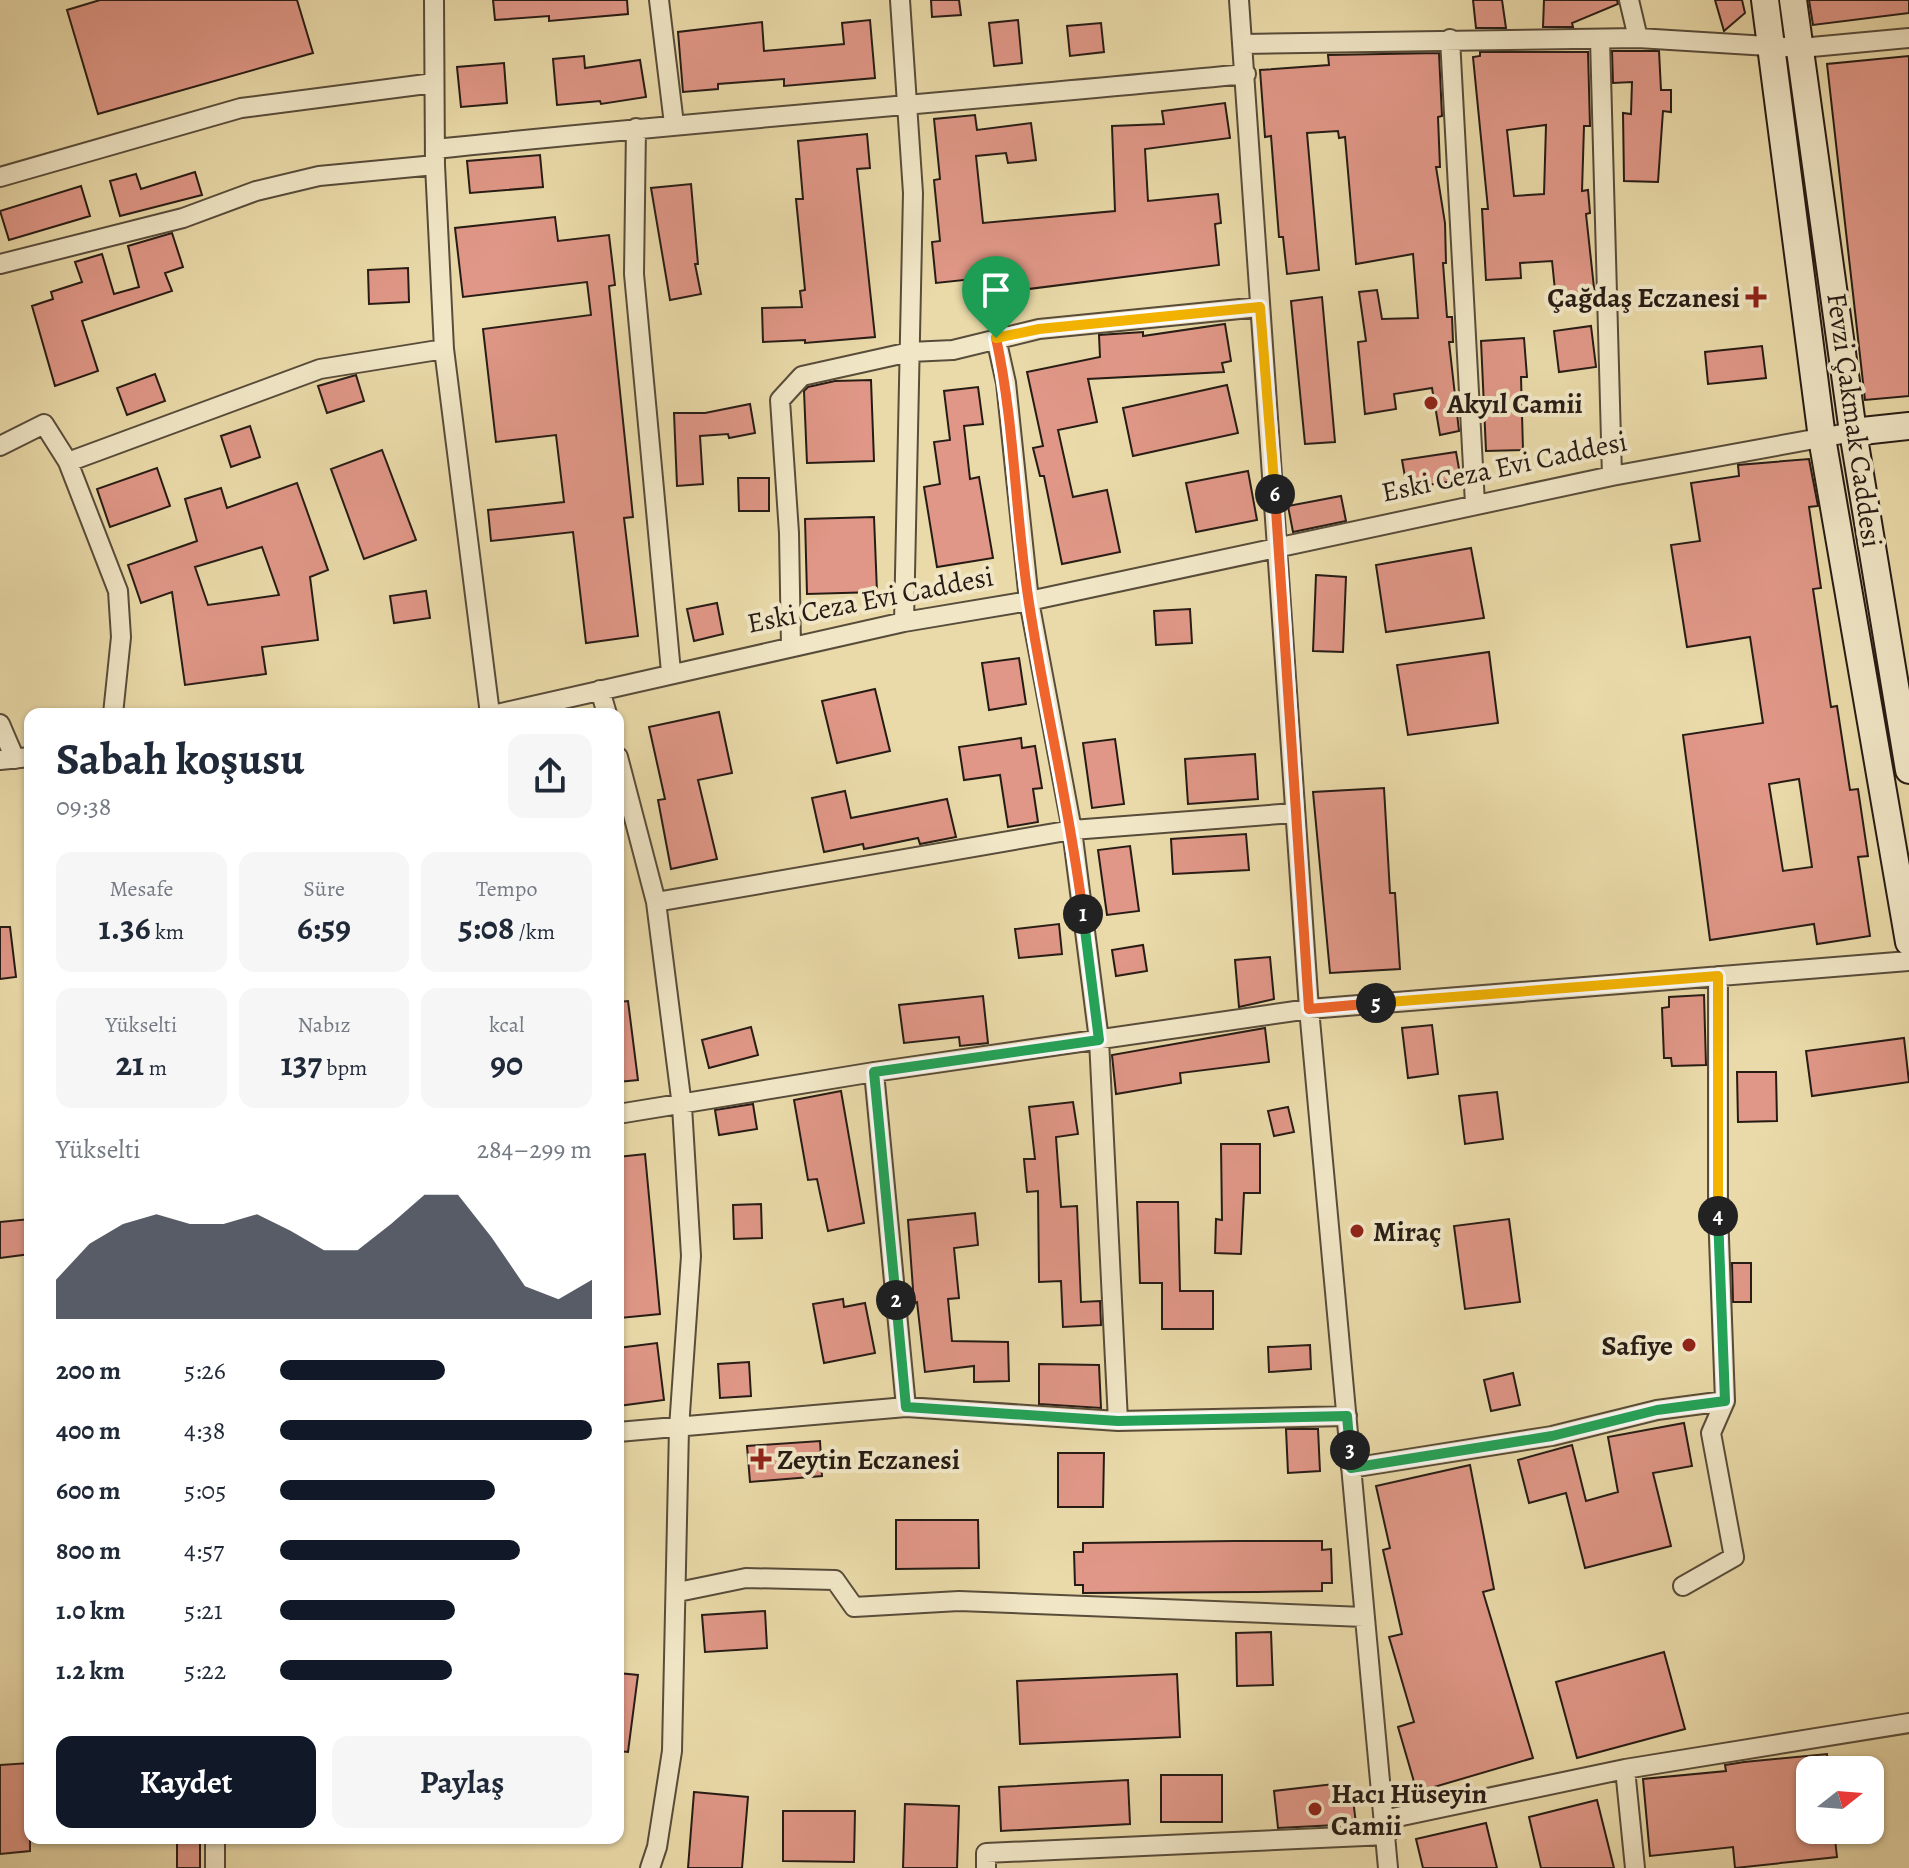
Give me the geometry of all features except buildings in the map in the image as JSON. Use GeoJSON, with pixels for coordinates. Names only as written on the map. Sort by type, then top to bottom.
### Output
{"type":"FeatureCollection","features":[{"type":"Feature","properties":{"kind":"main road","name":"Fevzi Çakmak Caddesi"},"geometry":{"type":"LineString","coordinates":[[1765,0],[1822,438],[1909,942]]}},
{"type":"Feature","properties":{"kind":"main road"},"geometry":{"type":"LineString","coordinates":[[1793,0],[1853,432],[1909,770]]}},
{"type":"Feature","properties":{"kind":"main road"},"geometry":{"type":"LineString","coordinates":[[1853,432],[1909,426]]}},
{"type":"Feature","properties":{"kind":"street"},"geometry":{"type":"LineString","coordinates":[[434,0],[435,157],[444,349],[489,708]]}},
{"type":"Feature","properties":{"kind":"street"},"geometry":{"type":"LineString","coordinates":[[659,0],[674,124]]}},
{"type":"Feature","properties":{"kind":"street"},"geometry":{"type":"LineString","coordinates":[[900,0],[913,193],[904,622]]}},
{"type":"Feature","properties":{"kind":"street"},"geometry":{"type":"LineString","coordinates":[[1239,0],[1309,1009],[1388,1868]]}},
{"type":"Feature","properties":{"kind":"street"},"geometry":{"type":"LineString","coordinates":[[1629,0],[1638,38]]}},
{"type":"Feature","properties":{"kind":"street"},"geometry":{"type":"LineString","coordinates":[[1244,44],[1638,38],[1801,48],[1909,38]]}},
{"type":"Feature","properties":{"kind":"street"},"geometry":{"type":"LineString","coordinates":[[1450,39],[1475,504]]}},
{"type":"Feature","properties":{"kind":"street"},"geometry":{"type":"LineString","coordinates":[[1600,39],[1612,476]]}},
{"type":"Feature","properties":{"kind":"street"},"geometry":{"type":"LineString","coordinates":[[0,264],[183,218],[256,191],[319,176],[435,157],[674,124],[908,107],[1246,74]]}},
{"type":"Feature","properties":{"kind":"street"},"geometry":{"type":"LineString","coordinates":[[0,177],[241,108],[434,83]]}},
{"type":"Feature","properties":{"kind":"street"},"geometry":{"type":"LineString","coordinates":[[636,128],[634,274],[671,672]]}},
{"type":"Feature","properties":{"kind":"street"},"geometry":{"type":"LineString","coordinates":[[791,647],[789,533],[780,400],[802,376],[910,352],[953,350],[1039,329],[1260,307]]}},
{"type":"Feature","properties":{"kind":"street"},"geometry":{"type":"LineString","coordinates":[[996,338],[1006,383],[1029,601],[1072,830],[1099,1040],[1118,1421]]}},
{"type":"Feature","properties":{"kind":"street"},"geometry":{"type":"LineString","coordinates":[[68,462],[320,369],[444,349]]}},
{"type":"Feature","properties":{"kind":"street"},"geometry":{"type":"LineString","coordinates":[[0,446],[44,424],[68,462],[118,591],[121,637],[114,708]]}},
{"type":"Feature","properties":{"kind":"street","name":"Eski Ceza Evi Caddesi"},"geometry":{"type":"LineString","coordinates":[[523,708],[671,672],[904,622],[1029,601],[1612,476],[1853,432]]}},
{"type":"Feature","properties":{"kind":"street"},"geometry":{"type":"LineString","coordinates":[[600,690],[605,708]]}},
{"type":"Feature","properties":{"kind":"street"},"geometry":{"type":"LineString","coordinates":[[0,724],[15,758]]}},
{"type":"Feature","properties":{"kind":"street"},"geometry":{"type":"LineString","coordinates":[[624,780],[656,902],[682,1106],[691,1256],[679,1428],[678,1592],[672,1751],[657,1847],[650,1868]]}},
{"type":"Feature","properties":{"kind":"street"},"geometry":{"type":"LineString","coordinates":[[656,902],[1072,830],[1294,813]]}},
{"type":"Feature","properties":{"kind":"street"},"geometry":{"type":"LineString","coordinates":[[624,1113],[874,1072],[1309,1009],[1909,961]]}},
{"type":"Feature","properties":{"kind":"street"},"geometry":{"type":"LineString","coordinates":[[1683,1586],[1734,1557],[1711,1433],[1725,1401],[1718,1211],[1718,976]]}},
{"type":"Feature","properties":{"kind":"street"},"geometry":{"type":"LineString","coordinates":[[874,1072],[906,1407]]}},
{"type":"Feature","properties":{"kind":"street"},"geometry":{"type":"LineString","coordinates":[[1351,1468],[1552,1436],[1657,1410],[1725,1401]]}},
{"type":"Feature","properties":{"kind":"street"},"geometry":{"type":"LineString","coordinates":[[624,1432],[906,1407],[1118,1421],[1347,1416]]}},
{"type":"Feature","properties":{"kind":"street"},"geometry":{"type":"LineString","coordinates":[[678,1592],[746,1578],[835,1580],[854,1607],[959,1601],[1364,1617]]}},
{"type":"Feature","properties":{"kind":"street"},"geometry":{"type":"LineString","coordinates":[[986,1868],[986,1853],[1385,1827],[1625,1769],[1909,1723]]}},
{"type":"Feature","properties":{"kind":"street"},"geometry":{"type":"LineString","coordinates":[[1625,1769],[1635,1868]]}},
{"type":"Feature","properties":{"kind":"street"},"geometry":{"type":"LineString","coordinates":[[215,1844],[215,1868]]}},
{"type":"Feature","properties":{"kind":"place","name":"Çağdaş Eczanesi"},"geometry":{"type":"Point","coordinates":[1756,297]}},
{"type":"Feature","properties":{"kind":"place","name":"Akyıl Camii"},"geometry":{"type":"Point","coordinates":[1431,403]}},
{"type":"Feature","properties":{"kind":"place","name":"Miraç"},"geometry":{"type":"Point","coordinates":[1357,1231]}},
{"type":"Feature","properties":{"kind":"place","name":"Safiye"},"geometry":{"type":"Point","coordinates":[1689,1345]}},
{"type":"Feature","properties":{"kind":"place","name":"Zeytin Eczanesi"},"geometry":{"type":"Point","coordinates":[761,1459]}},
{"type":"Feature","properties":{"kind":"place","name":"Hacı Hüseyin Camii"},"geometry":{"type":"Point","coordinates":[1315,1809]}},
{"type":"Feature","properties":{"kind":"route"},"geometry":{"type":"LineString","coordinates":[[1260,307],[1309,1009],[1718,976],[1718,1211],[1725,1401],[1657,1410],[1552,1436],[1351,1468],[1347,1416],[1118,1421],[906,1407],[874,1072],[1099,1040],[1072,830],[1029,601],[1006,383],[996,338],[1039,329],[1260,307]]}}]}
